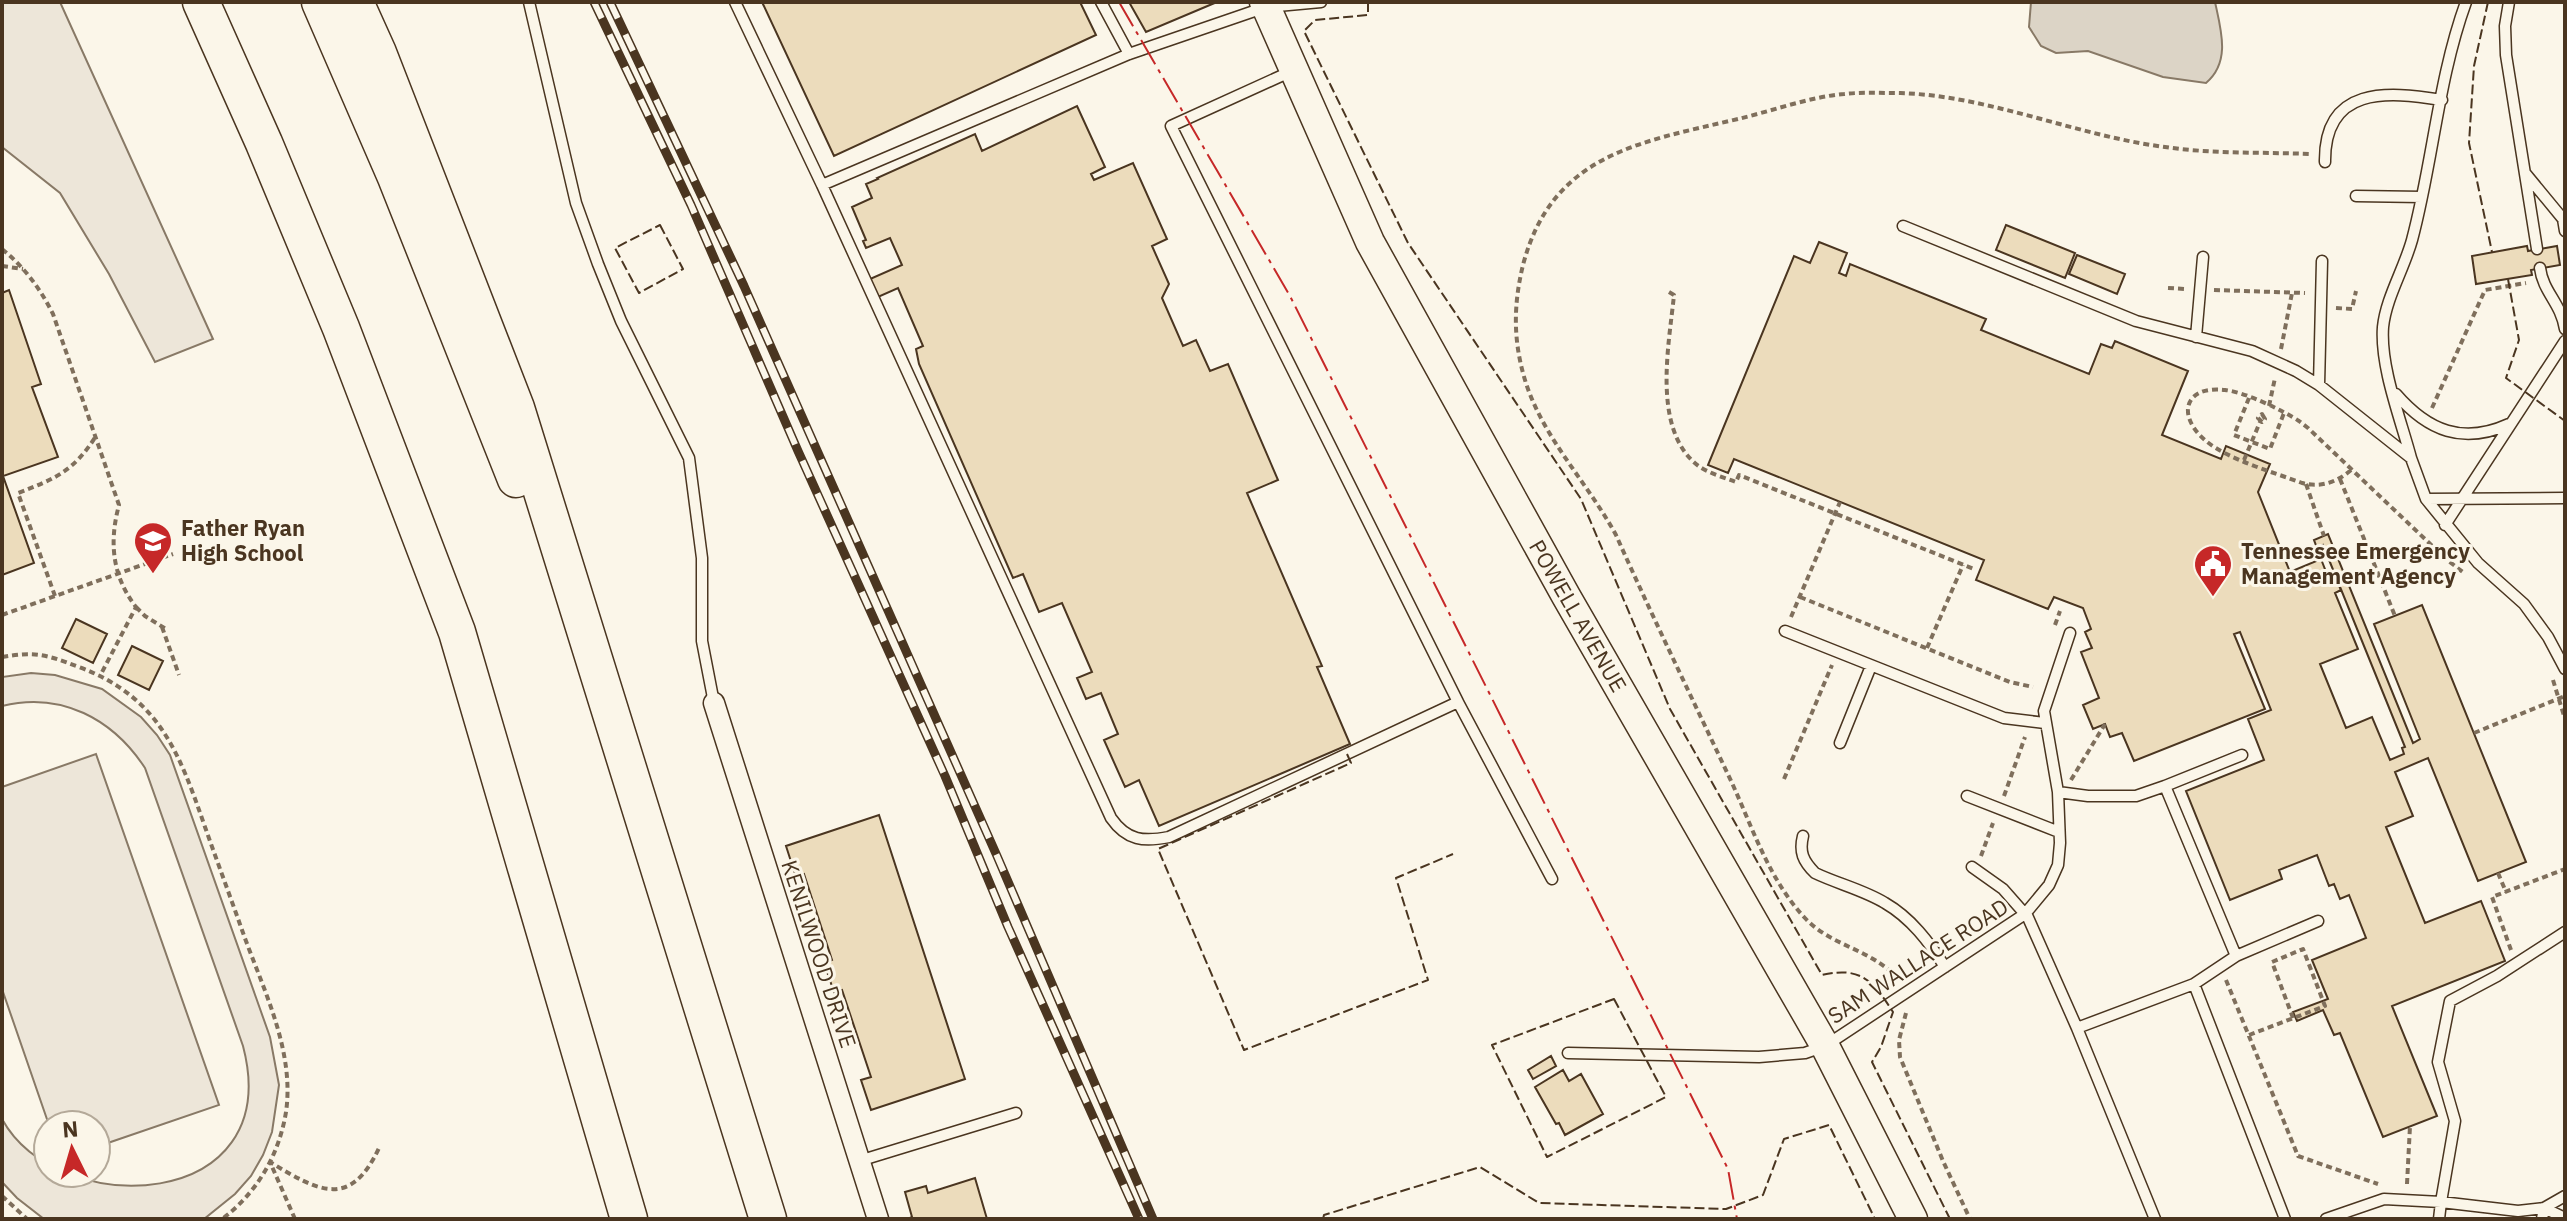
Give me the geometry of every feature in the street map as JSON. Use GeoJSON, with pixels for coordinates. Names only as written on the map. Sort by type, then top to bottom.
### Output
{"type":"FeatureCollection","features":[{"type":"Feature","properties":{"kind":"highway"},"geometry":{"type":"LineString","coordinates":[[201,2],[341,328],[457,632],[629,1219]]}},
{"type":"Feature","properties":{"kind":"highway"},"geometry":{"type":"LineString","coordinates":[[320,2],[396,177],[514,475],[648,837]]}},
{"type":"Feature","properties":{"kind":"highway"},"geometry":{"type":"LineString","coordinates":[[355,2],[378,53],[516,408],[768,1219]]}},
{"type":"Feature","properties":{"kind":"main road","name":"POWELL AVENUE"},"geometry":{"type":"LineString","coordinates":[[1265,4],[1370,242],[1431,356],[1825,1046],[1913,1219]]}},
{"type":"Feature","properties":{"kind":"street","name":"KENILWOOD DRIVE"},"geometry":{"type":"LineString","coordinates":[[714,703],[878,1219]]}},
{"type":"Feature","properties":{"kind":"lane"},"geometry":{"type":"LineString","coordinates":[[529,2],[576,203],[621,321],[689,458],[702,558],[702,641],[714,703]]}},
{"type":"Feature","properties":{"kind":"lane"},"geometry":{"type":"LineString","coordinates":[[735,2],[822,185],[1078,752],[1111,818],[1122,831],[1145,841],[1169,837],[1458,702]]}},
{"type":"Feature","properties":{"kind":"lane"},"geometry":{"type":"LineString","coordinates":[[1101,2],[1129,54]]}},
{"type":"Feature","properties":{"kind":"lane"},"geometry":{"type":"LineString","coordinates":[[822,185],[1129,54],[1265,4],[1321,2]]}},
{"type":"Feature","properties":{"kind":"lane"},"geometry":{"type":"LineString","coordinates":[[2466,2],[2451,49],[2422,197],[2404,266],[2386,313],[2383,341],[2411,458],[2426,499],[2478,563],[2524,604],[2548,637],[2565,669]]}},
{"type":"Feature","properties":{"kind":"lane"},"geometry":{"type":"LineString","coordinates":[[2509,2],[2505,26],[2506,55],[2537,249]]}},
{"type":"Feature","properties":{"kind":"lane"},"geometry":{"type":"LineString","coordinates":[[1293,70],[1171,126],[1458,702],[1552,879]]}},
{"type":"Feature","properties":{"kind":"lane"},"geometry":{"type":"LineString","coordinates":[[2324,158],[2329,131],[2351,103],[2381,94],[2400,93],[2442,100]]}},
{"type":"Feature","properties":{"kind":"lane"},"geometry":{"type":"LineString","coordinates":[[2524,171],[2563,219],[2565,231]]}},
{"type":"Feature","properties":{"kind":"lane"},"geometry":{"type":"LineString","coordinates":[[2356,196],[2422,197]]}},
{"type":"Feature","properties":{"kind":"lane"},"geometry":{"type":"LineString","coordinates":[[1903,226],[2136,321],[2252,351],[2296,371],[2319,385],[2411,458]]}},
{"type":"Feature","properties":{"kind":"lane"},"geometry":{"type":"LineString","coordinates":[[2196,337],[2203,257]]}},
{"type":"Feature","properties":{"kind":"lane"},"geometry":{"type":"LineString","coordinates":[[2319,385],[2322,261]]}},
{"type":"Feature","properties":{"kind":"lane"},"geometry":{"type":"LineString","coordinates":[[2540,268],[2541,281],[2564,308],[2565,329]]}},
{"type":"Feature","properties":{"kind":"lane"},"geometry":{"type":"LineString","coordinates":[[2445,525],[2565,341]]}},
{"type":"Feature","properties":{"kind":"lane"},"geometry":{"type":"LineString","coordinates":[[2393,390],[2409,408],[2436,427],[2470,435],[2483,434],[2510,423]]}},
{"type":"Feature","properties":{"kind":"lane"},"geometry":{"type":"LineString","coordinates":[[2426,499],[2565,498]]}},
{"type":"Feature","properties":{"kind":"lane"},"geometry":{"type":"LineString","coordinates":[[1785,631],[2004,718],[2045,723]]}},
{"type":"Feature","properties":{"kind":"lane","name":"SAM WALLACE ROAD"},"geometry":{"type":"LineString","coordinates":[[1825,1046],[2025,914],[2049,885],[2058,865],[2061,792],[2045,723],[2046,702],[2070,633]]}},
{"type":"Feature","properties":{"kind":"lane"},"geometry":{"type":"LineString","coordinates":[[1840,743],[1871,666]]}},
{"type":"Feature","properties":{"kind":"lane"},"geometry":{"type":"LineString","coordinates":[[2061,792],[2136,796],[2242,755]]}},
{"type":"Feature","properties":{"kind":"lane"},"geometry":{"type":"LineString","coordinates":[[2165,786],[2236,956]]}},
{"type":"Feature","properties":{"kind":"lane"},"geometry":{"type":"LineString","coordinates":[[1967,796],[2059,832]]}},
{"type":"Feature","properties":{"kind":"lane"},"geometry":{"type":"LineString","coordinates":[[1803,836],[1801,851],[1815,873],[1884,902],[1897,911],[1920,932],[1945,967]]}},
{"type":"Feature","properties":{"kind":"lane"},"geometry":{"type":"LineString","coordinates":[[1974,868],[2003,889],[2025,914],[2077,1028],[2155,1219]]}},
{"type":"Feature","properties":{"kind":"lane"},"geometry":{"type":"LineString","coordinates":[[2077,1028],[2194,984],[2236,956],[2318,921]]}},
{"type":"Feature","properties":{"kind":"lane"},"geometry":{"type":"LineString","coordinates":[[2439,1219],[2455,1121],[2438,1062],[2450,1001],[2565,932]]}},
{"type":"Feature","properties":{"kind":"lane"},"geometry":{"type":"LineString","coordinates":[[2194,984],[2285,1219]]}},
{"type":"Feature","properties":{"kind":"lane"},"geometry":{"type":"LineString","coordinates":[[1568,1053],[1759,1057],[1799,1054],[1825,1046]]}},
{"type":"Feature","properties":{"kind":"lane"},"geometry":{"type":"LineString","coordinates":[[859,1161],[1016,1113]]}},
{"type":"Feature","properties":{"kind":"lane"},"geometry":{"type":"LineString","coordinates":[[2326,1219],[2406,1193],[2565,1218]]}},
{"type":"Feature","properties":{"kind":"lane"},"geometry":{"type":"LineString","coordinates":[[2543,1213],[2565,1196]]}},
{"type":"Feature","properties":{"kind":"path"},"geometry":{"type":"LineString","coordinates":[[1970,1219],[1900,1057],[1902,1022],[1910,1005],[1903,984],[1880,961],[1820,932],[1787,895],[1758,844],[1616,535],[1600,505],[1549,434],[1532,401],[1519,356],[1515,312],[1524,261],[1548,206],[1576,175],[1593,164],[1677,134],[1841,94],[1900,93],[1963,100],[2165,147],[2324,158]]}},
{"type":"Feature","properties":{"kind":"path"},"geometry":{"type":"LineString","coordinates":[[2,249],[38,287],[53,314],[119,505],[112,537],[118,574],[136,607],[164,628],[179,675]]}},
{"type":"Feature","properties":{"kind":"path"},"geometry":{"type":"LineString","coordinates":[[2,266],[23,269]]}},
{"type":"Feature","properties":{"kind":"path"},"geometry":{"type":"LineString","coordinates":[[2426,421],[2485,290],[2541,281]]}},
{"type":"Feature","properties":{"kind":"path"},"geometry":{"type":"LineString","coordinates":[[2168,288],[2329,294],[2332,307],[2352,309],[2356,291]]}},
{"type":"Feature","properties":{"kind":"path"},"geometry":{"type":"LineString","coordinates":[[1669,292],[1674,295],[1668,359],[1669,414],[1677,437],[1693,461],[1736,482],[1739,475],[1974,569]]}},
{"type":"Feature","properties":{"kind":"path"},"geometry":{"type":"LineString","coordinates":[[2351,470],[2340,479],[2316,485],[2306,484],[2221,451],[2202,438],[2189,420],[2187,407],[2194,395],[2228,390],[2284,413],[2308,428],[2446,559],[2473,580]]}},
{"type":"Feature","properties":{"kind":"path"},"geometry":{"type":"LineString","coordinates":[[2249,398],[2234,435],[2270,449],[2284,413]]}},
{"type":"Feature","properties":{"kind":"path"},"geometry":{"type":"LineString","coordinates":[[2244,460],[2260,422]]}},
{"type":"Feature","properties":{"kind":"path"},"geometry":{"type":"LineString","coordinates":[[55,596],[18,493],[69,471],[96,436]]}},
{"type":"Feature","properties":{"kind":"path"},"geometry":{"type":"LineString","coordinates":[[2340,479],[2395,616]]}},
{"type":"Feature","properties":{"kind":"path"},"geometry":{"type":"LineString","coordinates":[[2306,484],[2324,536]]}},
{"type":"Feature","properties":{"kind":"path"},"geometry":{"type":"LineString","coordinates":[[1785,631],[1840,502]]}},
{"type":"Feature","properties":{"kind":"path"},"geometry":{"type":"LineString","coordinates":[[2,615],[173,554]]}},
{"type":"Feature","properties":{"kind":"path"},"geometry":{"type":"LineString","coordinates":[[1927,648],[1963,565]]}},
{"type":"Feature","properties":{"kind":"path"},"geometry":{"type":"LineString","coordinates":[[1800,597],[2010,682],[2033,687],[2025,741],[1974,868]]}},
{"type":"Feature","properties":{"kind":"path"},"geometry":{"type":"LineString","coordinates":[[100,676],[136,607]]}},
{"type":"Feature","properties":{"kind":"path"},"geometry":{"type":"LineString","coordinates":[[2051,635],[2060,611]]}},
{"type":"Feature","properties":{"kind":"path"},"geometry":{"type":"LineString","coordinates":[[1784,779],[1838,652]]}},
{"type":"Feature","properties":{"kind":"path"},"geometry":{"type":"LineString","coordinates":[[2,657],[42,653],[124,689],[165,734],[183,763],[285,1058],[287,1099],[283,1127],[270,1162],[248,1196],[222,1219]]}},
{"type":"Feature","properties":{"kind":"path"},"geometry":{"type":"LineString","coordinates":[[2550,674],[2562,697],[2565,719]]}},
{"type":"Feature","properties":{"kind":"path"},"geometry":{"type":"LineString","coordinates":[[2474,733],[2562,697]]}},
{"type":"Feature","properties":{"kind":"path"},"geometry":{"type":"LineString","coordinates":[[2061,792],[2105,724]]}},
{"type":"Feature","properties":{"kind":"path"},"geometry":{"type":"LineString","coordinates":[[2516,963],[2492,897],[2565,869]]}},
{"type":"Feature","properties":{"kind":"path"},"geometry":{"type":"LineString","coordinates":[[2498,873],[2506,892]]}},
{"type":"Feature","properties":{"kind":"path"},"geometry":{"type":"LineString","coordinates":[[2249,1035],[2325,1006],[2303,949],[2272,962],[2293,1018]]}},
{"type":"Feature","properties":{"kind":"path"},"geometry":{"type":"LineString","coordinates":[[2218,968],[2227,982],[2298,1156],[2406,1193],[2442,1198]]}},
{"type":"Feature","properties":{"kind":"path"},"geometry":{"type":"LineString","coordinates":[[2406,1193],[2410,1126]]}},
{"type":"Feature","properties":{"kind":"path"},"geometry":{"type":"LineString","coordinates":[[270,1162],[310,1185],[332,1191],[346,1188],[359,1179],[379,1148]]}},
{"type":"Feature","properties":{"kind":"path"},"geometry":{"type":"LineString","coordinates":[[270,1162],[295,1219]]}},
{"type":"Feature","properties":{"kind":"path"},"geometry":{"type":"LineString","coordinates":[[2,1196],[27,1219]]}},
{"type":"Feature","properties":{"kind":"shaded area"},"geometry":{"type":"Polygon","coordinates":[[[2,2],[60,2],[213,339],[155,362],[109,274],[60,193],[2,147],[2,2]]]}},
{"type":"Feature","properties":{"kind":"shaded area"},"geometry":{"type":"Polygon","coordinates":[[[2031,2],[2215,2],[2222,45],[2219,65],[2206,83],[2163,77],[2088,51],[2056,53],[2041,46],[2029,27],[2031,2]]]}},
{"type":"Feature","properties":{"kind":"shaded area"},"geometry":{"type":"Polygon","coordinates":[[[31,673],[55,675],[102,689],[141,717],[170,755],[270,1037],[279,1085],[272,1132],[263,1155],[251,1176],[235,1194],[204,1219],[44,1219],[2,1182],[2,1119],[32,1153],[32,1189],[112,1189],[112,1185],[160,1183],[201,1169],[232,1142],[248,1101],[243,1046],[145,768],[117,736],[84,713],[45,702],[2,706],[2,677],[31,673]]]}},
{"type":"Feature","properties":{"kind":"shaded area"},"geometry":{"type":"Polygon","coordinates":[[[96,754],[219,1105],[112,1142],[112,1109],[43,1109],[2,989],[2,787],[96,754]]]}},
{"type":"Feature","properties":{"kind":"building"},"geometry":{"type":"Polygon","coordinates":[[[762,2],[1080,2],[1096,35],[834,156],[762,2]]]}},
{"type":"Feature","properties":{"kind":"building"},"geometry":{"type":"Polygon","coordinates":[[[1129,2],[1217,2],[1146,32],[1129,2]]]}},
{"type":"Feature","properties":{"kind":"building"},"geometry":{"type":"Polygon","coordinates":[[[1077,106],[1105,167],[1091,174],[1094,180],[1133,163],[1167,239],[1152,246],[1169,284],[1162,298],[1183,346],[1196,340],[1210,371],[1228,364],[1278,480],[1247,493],[1322,666],[1317,667],[1350,744],[1159,826],[1139,780],[1125,787],[1104,740],[1118,734],[1101,693],[1086,699],[1077,678],[1092,672],[1062,603],[1039,612],[1023,574],[1013,578],[919,364],[916,349],[923,346],[898,288],[878,297],[870,279],[902,265],[890,238],[866,248],[863,241],[866,240],[852,207],[872,198],[866,184],[975,134],[982,151],[1077,106]]]}},
{"type":"Feature","properties":{"kind":"building"},"geometry":{"type":"Polygon","coordinates":[[[2006,225],[2075,253],[2065,278],[1996,250],[2006,225]]]}},
{"type":"Feature","properties":{"kind":"building"},"geometry":{"type":"Polygon","coordinates":[[[1819,242],[1847,253],[1839,273],[1846,276],[1850,264],[1986,319],[1981,330],[2089,374],[2101,344],[2112,348],[2115,341],[2188,371],[2162,435],[2221,459],[2226,446],[2270,464],[2258,492],[2290,572],[2321,559],[2330,582],[2336,579],[2341,590],[2335,593],[2358,649],[2320,664],[2346,728],[2372,717],[2390,760],[2404,754],[2402,748],[2405,747],[2323,545],[2317,548],[2314,540],[2328,534],[2413,743],[2420,739],[2374,624],[2422,605],[2526,862],[2478,881],[2428,758],[2395,772],[2413,816],[2386,827],[2425,923],[2481,901],[2505,961],[2392,1006],[2437,1116],[2383,1137],[2340,1033],[2334,1035],[2323,1010],[2297,1021],[2293,1012],[2328,999],[2312,960],[2366,938],[2349,895],[2340,899],[2334,884],[2329,886],[2317,855],[2279,870],[2282,879],[2230,900],[2186,791],[2264,760],[2248,719],[2271,710],[2240,632],[2234,634],[2265,709],[2134,761],[2122,733],[2110,737],[2105,724],[2093,729],[2083,705],[2099,698],[2081,652],[2092,648],[2085,632],[2091,629],[2083,608],[2054,597],[2048,609],[1976,580],[1984,560],[1734,459],[1728,473],[1708,465],[1794,256],[1810,263],[1819,242]]]}},
{"type":"Feature","properties":{"kind":"building"},"geometry":{"type":"Polygon","coordinates":[[[2527,246],[2528,251],[2557,246],[2560,265],[2531,270],[2532,275],[2476,284],[2472,256],[2527,246]]]}},
{"type":"Feature","properties":{"kind":"building"},"geometry":{"type":"Polygon","coordinates":[[[2077,255],[2125,274],[2117,294],[2069,274],[2077,255]]]}},
{"type":"Feature","properties":{"kind":"building"},"geometry":{"type":"Polygon","coordinates":[[[9,290],[41,384],[32,387],[58,457],[3,476],[34,563],[2,575],[2,293],[9,290]]]}},
{"type":"Feature","properties":{"kind":"building"},"geometry":{"type":"Polygon","coordinates":[[[76,619],[107,634],[93,663],[62,648],[76,619]]]}},
{"type":"Feature","properties":{"kind":"building"},"geometry":{"type":"Polygon","coordinates":[[[132,646],[163,661],[149,690],[118,675],[132,646]]]}},
{"type":"Feature","properties":{"kind":"building"},"geometry":{"type":"Polygon","coordinates":[[[879,815],[965,1079],[871,1110],[861,1080],[871,1077],[842,990],[834,992],[824,963],[832,960],[804,874],[796,877],[786,846],[879,815]]]}},
{"type":"Feature","properties":{"kind":"building"},"geometry":{"type":"Polygon","coordinates":[[[1551,1056],[1556,1066],[1533,1079],[1528,1070],[1551,1056]]]}},
{"type":"Feature","properties":{"kind":"building"},"geometry":{"type":"Polygon","coordinates":[[[1563,1070],[1569,1081],[1581,1074],[1603,1114],[1565,1135],[1535,1087],[1563,1070]]]}},
{"type":"Feature","properties":{"kind":"building"},"geometry":{"type":"Polygon","coordinates":[[[975,1178],[987,1219],[908,1219],[912,1217],[905,1192],[926,1186],[928,1193],[975,1178]]]}},
{"type":"Feature","properties":{"kind":"railway"},"geometry":{"type":"LineString","coordinates":[[594,2],[691,205],[1139,1219]]}},
{"type":"Feature","properties":{"kind":"railway"},"geometry":{"type":"LineString","coordinates":[[610,2],[744,286],[997,856],[1153,1219]]}},
{"type":"Feature","properties":{"kind":"fence"},"geometry":{"type":"LineString","coordinates":[[1368,2],[1368,15],[1315,20],[1304,31],[1408,243],[1581,499],[1670,709],[1822,975],[1847,973],[1865,978],[1893,1012],[1881,1047],[1872,1062],[1950,1219]]}},
{"type":"Feature","properties":{"kind":"fence"},"geometry":{"type":"LineString","coordinates":[[2488,2],[2474,66],[2469,143],[2492,252]]}},
{"type":"Feature","properties":{"kind":"fence"},"geometry":{"type":"LineString","coordinates":[[660,225],[683,269],[639,293],[615,248],[660,225]]}},
{"type":"Feature","properties":{"kind":"fence"},"geometry":{"type":"LineString","coordinates":[[2508,279],[2519,340],[2506,378],[2565,421]]}},
{"type":"Feature","properties":{"kind":"fence"},"geometry":{"type":"LineString","coordinates":[[1347,754],[1351,763],[1158,849],[1244,1050],[1428,980],[1396,878],[1453,854]]}},
{"type":"Feature","properties":{"kind":"fence"},"geometry":{"type":"LineString","coordinates":[[1614,999],[1666,1097],[1547,1157],[1492,1045],[1614,999]]}},
{"type":"Feature","properties":{"kind":"fence"},"geometry":{"type":"LineString","coordinates":[[1323,1219],[1324,1215],[1480,1167],[1539,1203],[1726,1209],[1763,1195],[1784,1139],[1829,1125],[1875,1219]]}},
{"type":"Feature","properties":{"kind":"power"},"geometry":{"type":"LineString","coordinates":[[1119,2],[1290,296],[1728,1169],[1737,1219]]}},
{"type":"Feature","properties":{"kind":"place","name":"Father Ryan High School"},"geometry":{"type":"Point","coordinates":[153,575]}},
{"type":"Feature","properties":{"kind":"place","name":"Tennessee Emergency Management Agency"},"geometry":{"type":"Point","coordinates":[2213,598]}}]}
